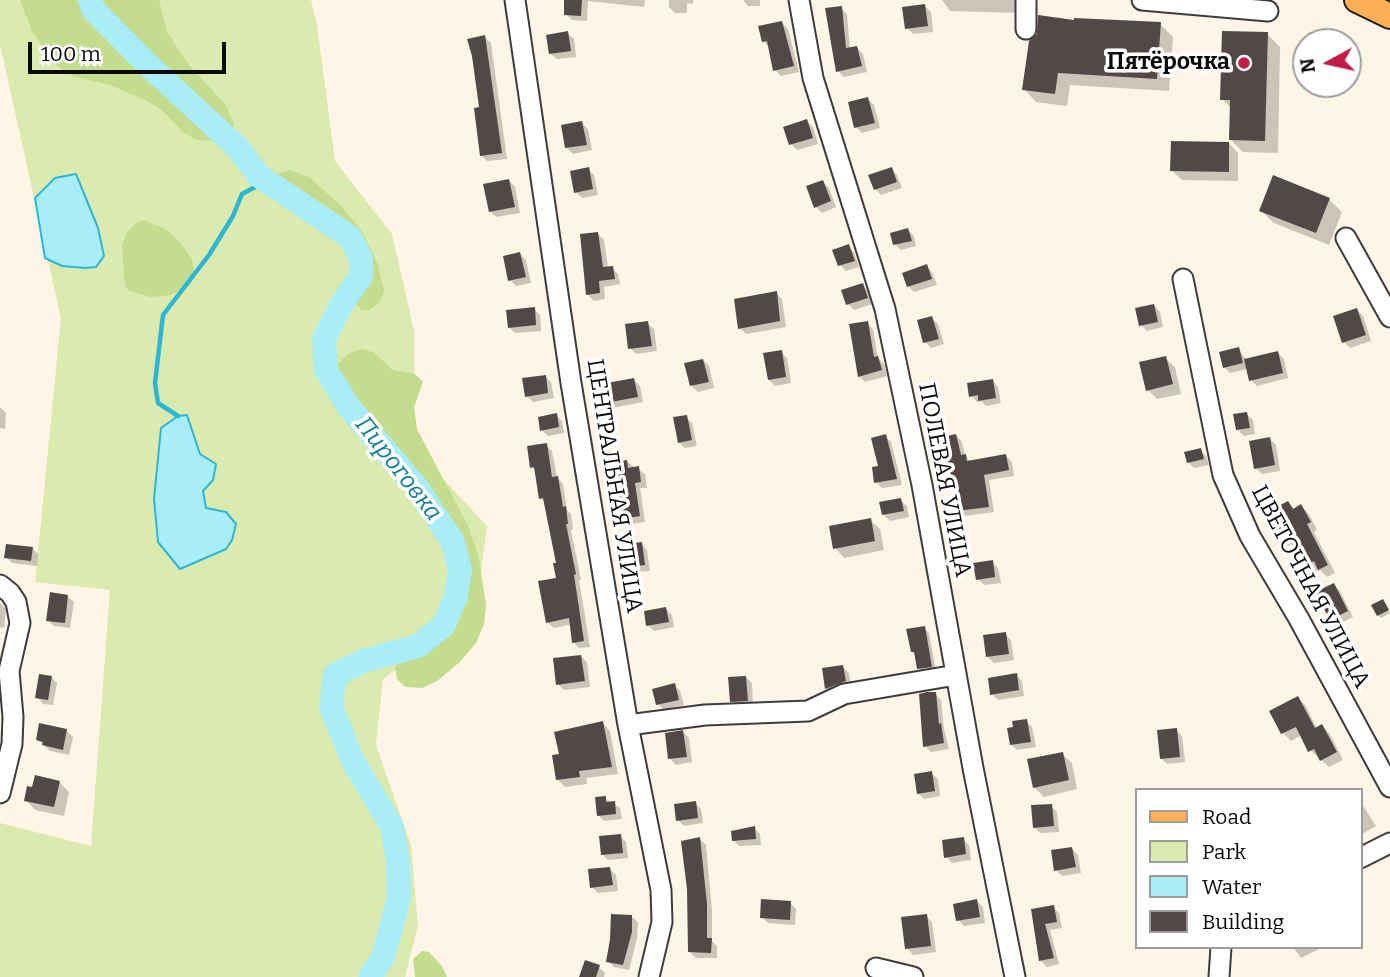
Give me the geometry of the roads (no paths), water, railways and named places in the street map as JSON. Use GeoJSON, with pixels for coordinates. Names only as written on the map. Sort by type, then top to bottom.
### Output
{"type":"FeatureCollection","features":[{"type":"Feature","properties":{"kind":"main road"},"geometry":{"type":"LineString","coordinates":[[1357,0],[1390,16]]}},
{"type":"Feature","properties":{"kind":"street","name":"ЦЕНТРАЛЬНАЯ УЛИЦА"},"geometry":{"type":"LineString","coordinates":[[515,0],[574,397],[628,725],[661,890],[662,922],[649,977]]}},
{"type":"Feature","properties":{"kind":"street","name":"ПОЛЕВАЯ УЛИЦА"},"geometry":{"type":"LineString","coordinates":[[799,0],[813,78],[885,309],[922,485],[1015,977]]}},
{"type":"Feature","properties":{"kind":"street"},"geometry":{"type":"LineString","coordinates":[[1026,0],[1026,29]]}},
{"type":"Feature","properties":{"kind":"street"},"geometry":{"type":"LineString","coordinates":[[1142,0],[1176,1],[1268,12]]}},
{"type":"Feature","properties":{"kind":"street"},"geometry":{"type":"LineString","coordinates":[[1346,238],[1390,317]]}},
{"type":"Feature","properties":{"kind":"street","name":"ЦВЕТОЧНАЯ УЛИЦА"},"geometry":{"type":"LineString","coordinates":[[1184,279],[1223,475],[1250,536],[1299,619],[1390,787]]}},
{"type":"Feature","properties":{"kind":"street"},"geometry":{"type":"LineString","coordinates":[[0,585],[16,602],[20,622],[9,671],[12,744],[0,793]]}},
{"type":"Feature","properties":{"kind":"street"},"geometry":{"type":"LineString","coordinates":[[628,725],[705,715],[808,711],[844,694],[956,675]]}},
{"type":"Feature","properties":{"kind":"street"},"geometry":{"type":"LineString","coordinates":[[1362,857],[1390,843]]}},
{"type":"Feature","properties":{"kind":"street"},"geometry":{"type":"LineString","coordinates":[[1219,977],[1221,949]]}},
{"type":"Feature","properties":{"kind":"street"},"geometry":{"type":"LineString","coordinates":[[876,968],[912,977]]}},
{"type":"Feature","properties":{"kind":"water"},"geometry":{"type":"Polygon","coordinates":[[[76,174],[98,228],[104,256],[96,267],[62,266],[45,258],[35,198],[55,178],[76,174]]]}},
{"type":"Feature","properties":{"kind":"water"},"geometry":{"type":"Polygon","coordinates":[[[187,415],[200,454],[216,464],[213,480],[203,491],[206,508],[226,512],[236,524],[232,540],[226,549],[180,569],[158,542],[154,499],[161,428],[178,416],[187,415]]]}},
{"type":"Feature","properties":{"kind":"waterway","name":"Пироговка"},"geometry":{"type":"LineString","coordinates":[[90,0],[93,9],[147,64],[238,148],[259,176],[350,237],[361,258],[361,276],[341,305],[324,339],[326,370],[348,406],[417,488],[453,542],[460,570],[456,596],[444,625],[418,646],[363,661],[335,675],[331,707],[353,761],[392,827],[398,862],[399,898],[383,957],[370,977]]}},
{"type":"Feature","properties":{"kind":"waterway"},"geometry":{"type":"LineString","coordinates":[[178,416],[158,403],[155,383],[163,315],[209,255],[233,216],[242,194],[257,186],[259,176]]}},
{"type":"Feature","properties":{"kind":"place","name":"Пятёрочка"},"geometry":{"type":"Point","coordinates":[1244,63]}}]}
